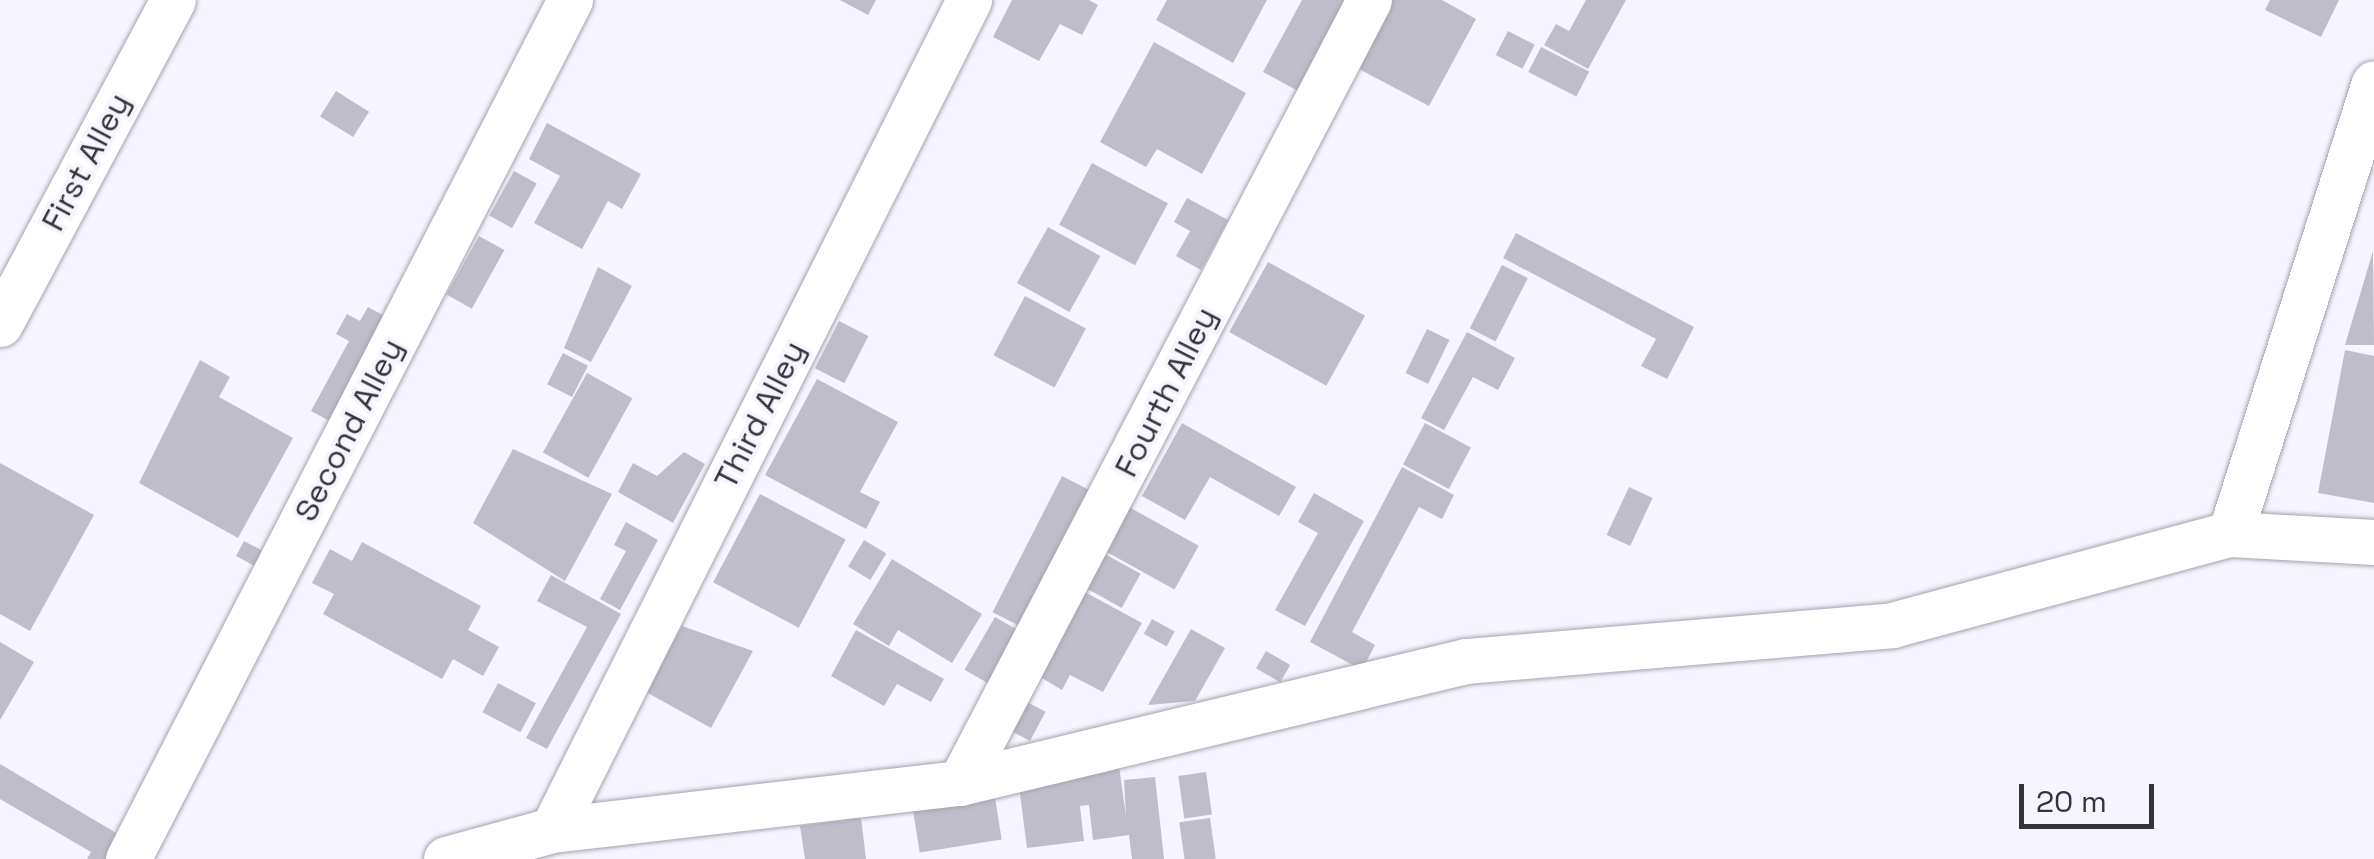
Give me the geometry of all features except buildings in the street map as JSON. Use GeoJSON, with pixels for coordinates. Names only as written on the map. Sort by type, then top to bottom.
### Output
{"type":"FeatureCollection","features":[{"type":"Feature","properties":{"kind":"street","name":"First Alley"},"geometry":{"type":"LineString","coordinates":[[0,324],[172,0]]}},
{"type":"Feature","properties":{"kind":"street","name":"Second Alley"},"geometry":{"type":"LineString","coordinates":[[128,859],[570,0]]}},
{"type":"Feature","properties":{"kind":"street","name":"Third Alley"},"geometry":{"type":"LineString","coordinates":[[552,830],[968,0]]}},
{"type":"Feature","properties":{"kind":"street","name":"Fourth Alley"},"geometry":{"type":"LineString","coordinates":[[960,783],[1370,0]]}},
{"type":"Feature","properties":{"kind":"street"},"geometry":{"type":"LineString","coordinates":[[2230,534],[2374,83]]}},
{"type":"Feature","properties":{"kind":"street"},"geometry":{"type":"LineString","coordinates":[[446,859],[552,830],[960,783],[1466,661],[1892,625],[2230,534],[2374,542]]}}]}
